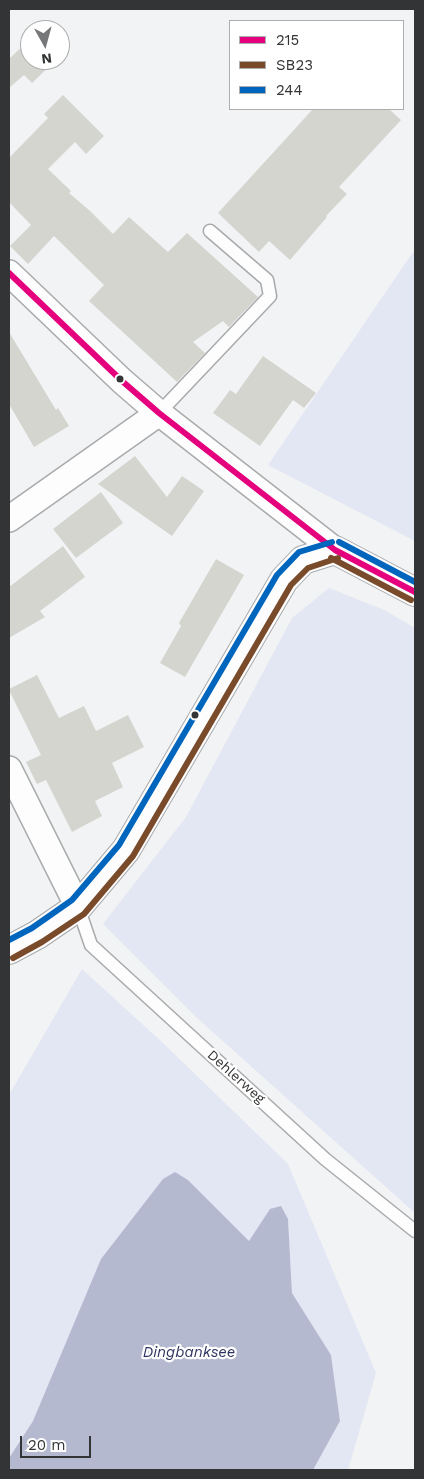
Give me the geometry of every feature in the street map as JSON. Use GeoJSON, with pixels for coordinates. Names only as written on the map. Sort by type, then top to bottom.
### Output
{"type":"FeatureCollection","features":[{"type":"Feature","properties":{"kind":"street"},"geometry":{"type":"LineString","coordinates":[[9,273],[122,381],[159,413],[335,550],[415,592]]}},
{"type":"Feature","properties":{"kind":"street"},"geometry":{"type":"LineString","coordinates":[[9,519],[159,413]]}},
{"type":"Feature","properties":{"kind":"street"},"geometry":{"type":"LineString","coordinates":[[9,950],[36,935],[78,907],[126,850],[284,580],[303,560],[335,550]]}},
{"type":"Feature","properties":{"kind":"street"},"geometry":{"type":"LineString","coordinates":[[9,769],[78,907]]}},
{"type":"Feature","properties":{"kind":"lane"},"geometry":{"type":"LineString","coordinates":[[159,413],[270,296],[267,280],[210,231]]}},
{"type":"Feature","properties":{"kind":"lane","name":"Dehlerweg"},"geometry":{"type":"LineString","coordinates":[[78,907],[91,945],[325,1159],[415,1231]]}},
{"type":"Feature","properties":{"kind":"shaded area"},"geometry":{"type":"Polygon","coordinates":[[[415,249],[415,541],[268,465],[415,249]]]}},
{"type":"Feature","properties":{"kind":"shaded area"},"geometry":{"type":"Polygon","coordinates":[[[329,588],[384,610],[415,628],[415,1213],[196,1017],[103,924],[186,817],[292,618],[329,588]]]}},
{"type":"Feature","properties":{"kind":"shaded area"},"geometry":{"type":"Polygon","coordinates":[[[82,969],[164,1044],[288,1164],[376,1373],[348,1470],[313,1470],[340,1421],[331,1355],[292,1293],[288,1219],[249,1241],[188,1180],[175,1172],[33,1421],[9,1458],[9,1095],[82,969]]]}},
{"type":"Feature","properties":{"kind":"water","name":"Dingbanksee"},"geometry":{"type":"Polygon","coordinates":[[[175,1172],[188,1180],[249,1241],[270,1209],[281,1206],[288,1219],[292,1293],[331,1355],[340,1421],[313,1470],[9,1470],[9,1458],[33,1421],[101,1259],[163,1179],[175,1172]]]}},
{"type":"Feature","properties":{"kind":"building"},"geometry":{"type":"Polygon","coordinates":[[[20,49],[20,70],[46,70],[32,83],[24,75],[9,88],[9,59],[20,49]]]}},
{"type":"Feature","properties":{"kind":"building"},"geometry":{"type":"Polygon","coordinates":[[[63,95],[104,136],[86,154],[75,142],[48,169],[71,191],[69,193],[113,234],[129,217],[168,252],[187,233],[258,297],[229,327],[223,321],[193,342],[205,353],[177,382],[89,301],[104,285],[54,236],[28,264],[10,246],[31,225],[9,202],[9,158],[48,118],[44,114],[63,95]]]}},
{"type":"Feature","properties":{"kind":"building"},"geometry":{"type":"Polygon","coordinates":[[[312,110],[390,110],[401,120],[339,187],[347,194],[326,216],[290,260],[269,241],[259,252],[218,213],[312,110]]]}},
{"type":"Feature","properties":{"kind":"building"},"geometry":{"type":"Polygon","coordinates":[[[9,332],[56,410],[58,408],[69,426],[34,447],[9,404],[9,332]]]}},
{"type":"Feature","properties":{"kind":"building"},"geometry":{"type":"Polygon","coordinates":[[[263,356],[316,393],[304,408],[293,400],[260,446],[213,413],[230,390],[236,394],[263,356]]]}},
{"type":"Feature","properties":{"kind":"building"},"geometry":{"type":"Polygon","coordinates":[[[135,456],[167,497],[182,476],[204,491],[172,536],[98,484],[135,456]]]}},
{"type":"Feature","properties":{"kind":"building"},"geometry":{"type":"Polygon","coordinates":[[[101,492],[123,523],[76,558],[53,529],[101,492]]]}},
{"type":"Feature","properties":{"kind":"building"},"geometry":{"type":"Polygon","coordinates":[[[63,546],[85,577],[40,611],[45,617],[9,638],[9,587],[63,546]]]}},
{"type":"Feature","properties":{"kind":"building"},"geometry":{"type":"Polygon","coordinates":[[[216,559],[244,575],[185,677],[160,663],[181,626],[179,623],[216,559]]]}},
{"type":"Feature","properties":{"kind":"building"},"geometry":{"type":"Polygon","coordinates":[[[37,675],[59,718],[84,706],[96,731],[128,715],[144,747],[112,763],[123,787],[95,801],[102,816],[72,832],[46,780],[37,784],[26,762],[41,755],[9,690],[37,675]]]}},
{"type":"Feature","properties":{"kind":"transit line","name":"215"},"geometry":{"type":"LineString","coordinates":[[9,273],[122,381],[159,413],[335,550],[415,592]]}},
{"type":"Feature","properties":{"kind":"transit line","name":"244"},"geometry":{"type":"LineString","coordinates":[[9,940],[32,928],[72,900],[119,845],[277,575],[299,552],[332,542]]}},
{"type":"Feature","properties":{"kind":"transit line","name":"244"},"geometry":{"type":"LineString","coordinates":[[339,542],[415,582]]}},
{"type":"Feature","properties":{"kind":"transit line","name":"SB23"},"geometry":{"type":"LineString","coordinates":[[331,558],[411,600]]}},
{"type":"Feature","properties":{"kind":"transit line","name":"SB23"},"geometry":{"type":"LineString","coordinates":[[13,958],[42,942],[84,914],[133,856],[291,585],[308,568],[338,558]]}}]}
